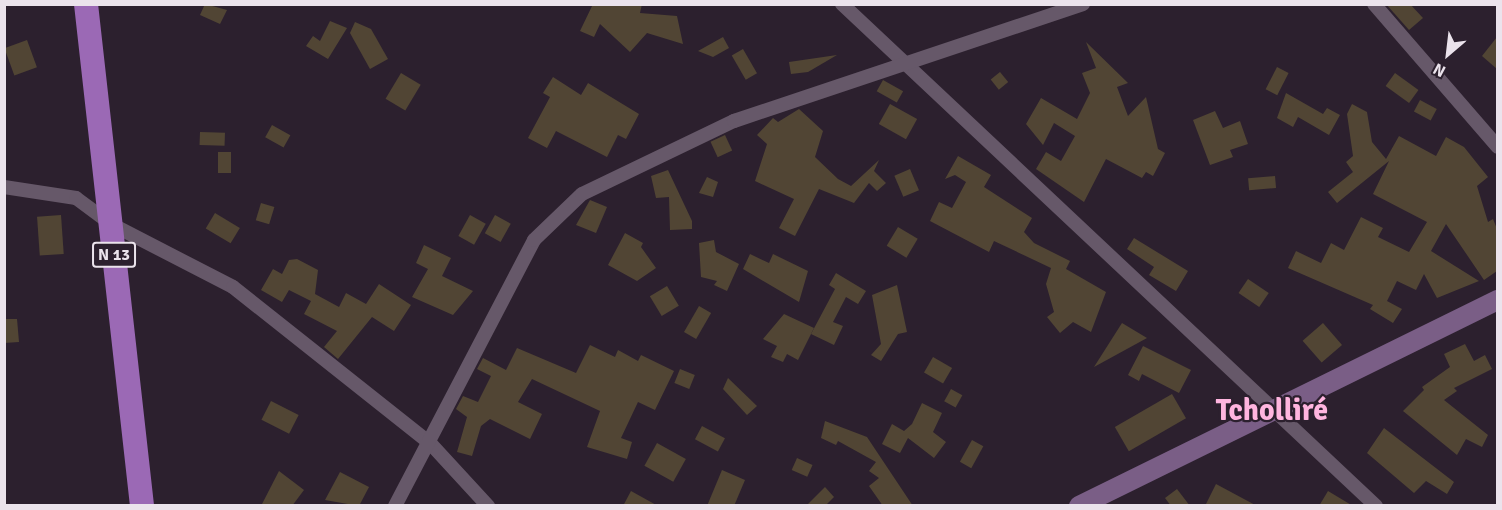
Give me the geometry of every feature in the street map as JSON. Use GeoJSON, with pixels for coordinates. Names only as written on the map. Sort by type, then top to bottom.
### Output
{"type":"FeatureCollection","features":[{"type":"Feature","properties":{"kind":"highway","name":"N 13"},"geometry":{"type":"LineString","coordinates":[[86,4],[142,506]]}},
{"type":"Feature","properties":{"kind":"main road"},"geometry":{"type":"LineString","coordinates":[[1078,506],[1497,300]]}},
{"type":"Feature","properties":{"kind":"street"},"geometry":{"type":"LineString","coordinates":[[842,4],[1272,411],[1376,506]]}},
{"type":"Feature","properties":{"kind":"street"},"geometry":{"type":"LineString","coordinates":[[395,506],[430,443],[534,240],[582,194],[734,121],[908,67],[1083,4]]}},
{"type":"Feature","properties":{"kind":"street"},"geometry":{"type":"LineString","coordinates":[[1374,4],[1497,147]]}},
{"type":"Feature","properties":{"kind":"street"},"geometry":{"type":"LineString","coordinates":[[4,187],[76,198],[111,224],[233,288],[430,443],[488,506]]}},
{"type":"Feature","properties":{"kind":"building"},"geometry":{"type":"Polygon","coordinates":[[[205,4],[227,10],[220,24],[200,15],[205,4]]]}},
{"type":"Feature","properties":{"kind":"building"},"geometry":{"type":"Polygon","coordinates":[[[593,4],[642,4],[640,13],[677,16],[683,44],[647,33],[630,52],[600,24],[594,37],[580,31],[593,4]]]}},
{"type":"Feature","properties":{"kind":"building"},"geometry":{"type":"Polygon","coordinates":[[[1386,4],[1410,4],[1423,18],[1409,30],[1386,4]]]}},
{"type":"Feature","properties":{"kind":"building"},"geometry":{"type":"Polygon","coordinates":[[[330,21],[347,28],[328,59],[306,46],[313,36],[320,41],[330,21]]]}},
{"type":"Feature","properties":{"kind":"building"},"geometry":{"type":"Polygon","coordinates":[[[355,22],[371,29],[388,59],[370,69],[350,33],[355,22]]]}},
{"type":"Feature","properties":{"kind":"building"},"geometry":{"type":"Polygon","coordinates":[[[723,37],[729,48],[713,57],[698,51],[723,37]]]}},
{"type":"Feature","properties":{"kind":"building"},"geometry":{"type":"Polygon","coordinates":[[[1497,37],[1497,69],[1482,56],[1497,37]]]}},
{"type":"Feature","properties":{"kind":"building"},"geometry":{"type":"Polygon","coordinates":[[[27,40],[37,67],[14,75],[4,48],[27,40]]]}},
{"type":"Feature","properties":{"kind":"building"},"geometry":{"type":"Polygon","coordinates":[[[1086,42],[1128,83],[1117,87],[1128,116],[1146,97],[1158,149],[1165,153],[1153,176],[1146,172],[1142,178],[1106,159],[1084,202],[1036,169],[1046,152],[1061,161],[1075,136],[1054,123],[1043,145],[1026,124],[1041,98],[1077,119],[1090,93],[1082,73],[1096,68],[1086,42]]]}},
{"type":"Feature","properties":{"kind":"building"},"geometry":{"type":"Polygon","coordinates":[[[743,49],[757,73],[746,80],[732,56],[743,49]]]}},
{"type":"Feature","properties":{"kind":"building"},"geometry":{"type":"Polygon","coordinates":[[[837,55],[808,72],[791,74],[789,62],[837,55]]]}},
{"type":"Feature","properties":{"kind":"building"},"geometry":{"type":"Polygon","coordinates":[[[1277,67],[1289,73],[1277,95],[1266,89],[1277,67]]]}},
{"type":"Feature","properties":{"kind":"building"},"geometry":{"type":"Polygon","coordinates":[[[1000,72],[1008,82],[999,90],[991,80],[1000,72]]]}},
{"type":"Feature","properties":{"kind":"building"},"geometry":{"type":"Polygon","coordinates":[[[401,73],[421,85],[405,111],[386,99],[401,73]]]}},
{"type":"Feature","properties":{"kind":"building"},"geometry":{"type":"Polygon","coordinates":[[[1395,73],[1418,90],[1409,103],[1386,86],[1395,73]]]}},
{"type":"Feature","properties":{"kind":"building"},"geometry":{"type":"Polygon","coordinates":[[[553,77],[581,95],[588,83],[639,114],[626,139],[618,135],[607,157],[556,131],[547,148],[528,138],[550,97],[543,93],[553,77]]]}},
{"type":"Feature","properties":{"kind":"building"},"geometry":{"type":"Polygon","coordinates":[[[883,80],[903,91],[897,103],[877,91],[883,80]]]}},
{"type":"Feature","properties":{"kind":"building"},"geometry":{"type":"Polygon","coordinates":[[[1286,93],[1323,114],[1327,108],[1340,115],[1329,135],[1298,117],[1293,127],[1277,118],[1286,93]]]}},
{"type":"Feature","properties":{"kind":"building"},"geometry":{"type":"Polygon","coordinates":[[[1420,100],[1437,109],[1431,120],[1414,111],[1420,100]]]}},
{"type":"Feature","properties":{"kind":"building"},"geometry":{"type":"Polygon","coordinates":[[[890,104],[917,119],[906,139],[879,124],[890,104]]]}},
{"type":"Feature","properties":{"kind":"building"},"geometry":{"type":"Polygon","coordinates":[[[1352,104],[1367,112],[1372,142],[1386,159],[1399,136],[1436,156],[1446,137],[1464,147],[1488,177],[1477,186],[1488,222],[1493,219],[1497,229],[1497,271],[1484,280],[1446,224],[1431,251],[1479,281],[1437,298],[1424,274],[1416,290],[1397,281],[1387,301],[1402,309],[1393,323],[1370,309],[1373,305],[1288,268],[1296,251],[1321,263],[1331,243],[1344,250],[1361,217],[1383,228],[1378,237],[1409,252],[1427,222],[1373,194],[1389,161],[1337,203],[1328,192],[1353,172],[1346,162],[1353,156],[1347,114],[1352,104]]]}},
{"type":"Feature","properties":{"kind":"building"},"geometry":{"type":"Polygon","coordinates":[[[799,109],[823,131],[815,157],[838,179],[851,186],[879,160],[874,171],[886,183],[877,191],[869,183],[854,203],[819,189],[795,236],[779,228],[794,199],[755,181],[767,144],[757,135],[773,118],[778,122],[799,109]]]}},
{"type":"Feature","properties":{"kind":"building"},"geometry":{"type":"Polygon","coordinates":[[[1215,111],[1223,128],[1240,121],[1248,144],[1230,150],[1233,157],[1210,165],[1193,120],[1215,111]]]}},
{"type":"Feature","properties":{"kind":"building"},"geometry":{"type":"Polygon","coordinates":[[[272,125],[290,135],[284,147],[265,137],[272,125]]]}},
{"type":"Feature","properties":{"kind":"building"},"geometry":{"type":"Polygon","coordinates":[[[200,132],[225,133],[225,146],[200,145],[200,132]]]}},
{"type":"Feature","properties":{"kind":"building"},"geometry":{"type":"Polygon","coordinates":[[[725,135],[732,150],[718,157],[710,142],[725,135]]]}},
{"type":"Feature","properties":{"kind":"building"},"geometry":{"type":"Polygon","coordinates":[[[218,152],[231,152],[231,173],[218,173],[218,152]]]}},
{"type":"Feature","properties":{"kind":"building"},"geometry":{"type":"Polygon","coordinates":[[[958,156],[991,175],[984,187],[1032,218],[1024,232],[1034,243],[1070,261],[1066,269],[1106,292],[1091,332],[1073,322],[1060,333],[1047,317],[1054,312],[1046,284],[1051,268],[994,241],[989,252],[930,221],[939,202],[952,208],[966,182],[955,175],[945,179],[958,156]]]}},
{"type":"Feature","properties":{"kind":"building"},"geometry":{"type":"Polygon","coordinates":[[[910,169],[919,190],[903,197],[894,176],[910,169]]]}},
{"type":"Feature","properties":{"kind":"building"},"geometry":{"type":"Polygon","coordinates":[[[668,170],[692,221],[692,229],[670,230],[669,197],[656,198],[651,176],[668,170]]]}},
{"type":"Feature","properties":{"kind":"building"},"geometry":{"type":"Polygon","coordinates":[[[1275,176],[1276,188],[1249,190],[1248,178],[1275,176]]]}},
{"type":"Feature","properties":{"kind":"building"},"geometry":{"type":"Polygon","coordinates":[[[707,177],[718,182],[713,197],[699,193],[707,177]]]}},
{"type":"Feature","properties":{"kind":"building"},"geometry":{"type":"Polygon","coordinates":[[[590,200],[607,207],[596,233],[576,225],[590,200]]]}},
{"type":"Feature","properties":{"kind":"building"},"geometry":{"type":"Polygon","coordinates":[[[261,203],[274,207],[269,224],[256,220],[261,203]]]}},
{"type":"Feature","properties":{"kind":"building"},"geometry":{"type":"Polygon","coordinates":[[[215,213],[240,228],[231,243],[206,228],[215,213]]]}},
{"type":"Feature","properties":{"kind":"building"},"geometry":{"type":"Polygon","coordinates":[[[61,215],[64,254],[40,256],[37,217],[61,215]]]}},
{"type":"Feature","properties":{"kind":"building"},"geometry":{"type":"Polygon","coordinates":[[[470,215],[486,224],[474,245],[458,236],[470,215]]]}},
{"type":"Feature","properties":{"kind":"building"},"geometry":{"type":"Polygon","coordinates":[[[495,215],[511,224],[501,242],[485,233],[495,215]]]}},
{"type":"Feature","properties":{"kind":"building"},"geometry":{"type":"Polygon","coordinates":[[[898,227],[918,239],[906,258],[887,246],[898,227]]]}},
{"type":"Feature","properties":{"kind":"building"},"geometry":{"type":"Polygon","coordinates":[[[625,233],[643,243],[641,247],[656,268],[637,281],[608,265],[625,233]]]}},
{"type":"Feature","properties":{"kind":"building"},"geometry":{"type":"Polygon","coordinates":[[[1134,238],[1188,271],[1176,291],[1149,275],[1154,267],[1127,249],[1134,238]]]}},
{"type":"Feature","properties":{"kind":"building"},"geometry":{"type":"Polygon","coordinates":[[[714,240],[716,252],[739,264],[727,291],[714,285],[717,281],[701,277],[699,243],[714,240]]]}},
{"type":"Feature","properties":{"kind":"building"},"geometry":{"type":"Polygon","coordinates":[[[424,245],[451,258],[442,276],[473,291],[453,315],[412,297],[428,269],[416,263],[424,245]]]}},
{"type":"Feature","properties":{"kind":"building"},"geometry":{"type":"Polygon","coordinates":[[[750,254],[769,263],[773,254],[808,271],[799,302],[743,269],[750,254]]]}},
{"type":"Feature","properties":{"kind":"building"},"geometry":{"type":"Polygon","coordinates":[[[297,259],[318,270],[315,294],[339,307],[346,293],[366,304],[379,284],[411,305],[394,331],[372,317],[338,359],[324,347],[337,331],[304,314],[311,301],[289,290],[282,302],[261,290],[273,269],[282,274],[289,260],[297,259]]]}},
{"type":"Feature","properties":{"kind":"building"},"geometry":{"type":"Polygon","coordinates":[[[836,273],[866,291],[858,304],[846,297],[833,322],[843,326],[834,345],[811,334],[835,289],[829,285],[836,273]]]}},
{"type":"Feature","properties":{"kind":"building"},"geometry":{"type":"Polygon","coordinates":[[[1248,279],[1269,293],[1259,307],[1238,293],[1248,279]]]}},
{"type":"Feature","properties":{"kind":"building"},"geometry":{"type":"Polygon","coordinates":[[[897,285],[907,332],[898,334],[881,361],[871,355],[881,344],[872,295],[897,285]]]}},
{"type":"Feature","properties":{"kind":"building"},"geometry":{"type":"Polygon","coordinates":[[[667,286],[679,306],[662,316],[650,296],[667,286]]]}},
{"type":"Feature","properties":{"kind":"building"},"geometry":{"type":"Polygon","coordinates":[[[699,306],[711,313],[696,339],[684,332],[699,306]]]}},
{"type":"Feature","properties":{"kind":"building"},"geometry":{"type":"Polygon","coordinates":[[[784,314],[814,328],[798,360],[787,354],[783,362],[771,357],[777,346],[763,339],[784,314]]]}},
{"type":"Feature","properties":{"kind":"building"},"geometry":{"type":"Polygon","coordinates":[[[4,319],[17,319],[19,342],[4,343],[4,319]]]}},
{"type":"Feature","properties":{"kind":"building"},"geometry":{"type":"Polygon","coordinates":[[[1122,323],[1147,338],[1094,367],[1122,323]]]}},
{"type":"Feature","properties":{"kind":"building"},"geometry":{"type":"Polygon","coordinates":[[[1323,323],[1342,345],[1322,363],[1303,341],[1323,323]]]}},
{"type":"Feature","properties":{"kind":"building"},"geometry":{"type":"Polygon","coordinates":[[[1465,344],[1474,361],[1485,355],[1492,369],[1454,388],[1457,391],[1444,400],[1488,435],[1482,447],[1466,439],[1457,455],[1403,411],[1424,390],[1422,387],[1450,367],[1444,354],[1465,344]]]}},
{"type":"Feature","properties":{"kind":"building"},"geometry":{"type":"Polygon","coordinates":[[[590,345],[615,357],[618,350],[638,361],[641,355],[674,371],[655,410],[638,402],[621,438],[632,442],[627,459],[587,447],[600,411],[532,379],[518,402],[542,414],[530,439],[490,419],[481,426],[472,456],[457,452],[467,417],[456,409],[463,396],[478,402],[491,376],[477,369],[483,358],[506,370],[517,348],[576,373],[590,345]]]}},
{"type":"Feature","properties":{"kind":"building"},"geometry":{"type":"Polygon","coordinates":[[[1143,346],[1191,370],[1179,393],[1142,374],[1139,381],[1128,375],[1143,346]]]}},
{"type":"Feature","properties":{"kind":"building"},"geometry":{"type":"Polygon","coordinates":[[[933,357],[952,368],[943,384],[924,373],[933,357]]]}},
{"type":"Feature","properties":{"kind":"building"},"geometry":{"type":"Polygon","coordinates":[[[680,369],[695,375],[689,389],[674,383],[680,369]]]}},
{"type":"Feature","properties":{"kind":"building"},"geometry":{"type":"Polygon","coordinates":[[[728,378],[757,406],[747,415],[723,389],[728,378]]]}},
{"type":"Feature","properties":{"kind":"building"},"geometry":{"type":"Polygon","coordinates":[[[951,389],[962,395],[956,408],[944,401],[951,389]]]}},
{"type":"Feature","properties":{"kind":"building"},"geometry":{"type":"Polygon","coordinates":[[[1172,394],[1186,418],[1129,451],[1115,427],[1172,394]]]}},
{"type":"Feature","properties":{"kind":"building"},"geometry":{"type":"Polygon","coordinates":[[[271,401],[299,415],[289,434],[261,420],[271,401]]]}},
{"type":"Feature","properties":{"kind":"building"},"geometry":{"type":"Polygon","coordinates":[[[922,403],[942,413],[933,432],[946,442],[934,458],[908,438],[900,453],[882,444],[892,424],[904,431],[912,424],[922,403]]]}},
{"type":"Feature","properties":{"kind":"building"},"geometry":{"type":"Polygon","coordinates":[[[825,421],[867,437],[913,506],[883,506],[869,486],[879,478],[869,471],[876,462],[838,441],[836,445],[821,438],[825,421]]]}},
{"type":"Feature","properties":{"kind":"building"},"geometry":{"type":"Polygon","coordinates":[[[702,426],[725,438],[718,451],[695,439],[702,426]]]}},
{"type":"Feature","properties":{"kind":"building"},"geometry":{"type":"Polygon","coordinates":[[[1384,428],[1454,482],[1447,494],[1426,481],[1414,493],[1367,453],[1384,428]]]}},
{"type":"Feature","properties":{"kind":"building"},"geometry":{"type":"Polygon","coordinates":[[[972,440],[983,446],[971,468],[960,462],[972,440]]]}},
{"type":"Feature","properties":{"kind":"building"},"geometry":{"type":"Polygon","coordinates":[[[657,443],[686,459],[673,482],[644,466],[657,443]]]}},
{"type":"Feature","properties":{"kind":"building"},"geometry":{"type":"Polygon","coordinates":[[[797,458],[813,465],[807,477],[792,470],[797,458]]]}},
{"type":"Feature","properties":{"kind":"building"},"geometry":{"type":"Polygon","coordinates":[[[722,470],[745,480],[734,506],[707,506],[722,470]]]}},
{"type":"Feature","properties":{"kind":"building"},"geometry":{"type":"Polygon","coordinates":[[[279,471],[304,490],[292,506],[261,506],[279,471]]]}},
{"type":"Feature","properties":{"kind":"building"},"geometry":{"type":"Polygon","coordinates":[[[340,472],[369,487],[359,506],[325,500],[340,472]]]}},
{"type":"Feature","properties":{"kind":"building"},"geometry":{"type":"Polygon","coordinates":[[[1216,484],[1257,506],[1205,506],[1216,484]]]}},
{"type":"Feature","properties":{"kind":"building"},"geometry":{"type":"Polygon","coordinates":[[[825,487],[834,497],[825,506],[806,506],[825,487]]]}},
{"type":"Feature","properties":{"kind":"building"},"geometry":{"type":"Polygon","coordinates":[[[1177,489],[1190,506],[1171,506],[1165,498],[1177,489]]]}},
{"type":"Feature","properties":{"kind":"building"},"geometry":{"type":"Polygon","coordinates":[[[631,491],[658,506],[623,506],[631,491]]]}},
{"type":"Feature","properties":{"kind":"building"},"geometry":{"type":"Polygon","coordinates":[[[1328,491],[1353,506],[1319,506],[1328,491]]]}},
{"type":"Feature","properties":{"kind":"district","name":"Tcholliré"},"geometry":{"type":"Point","coordinates":[1272,411]}}]}
